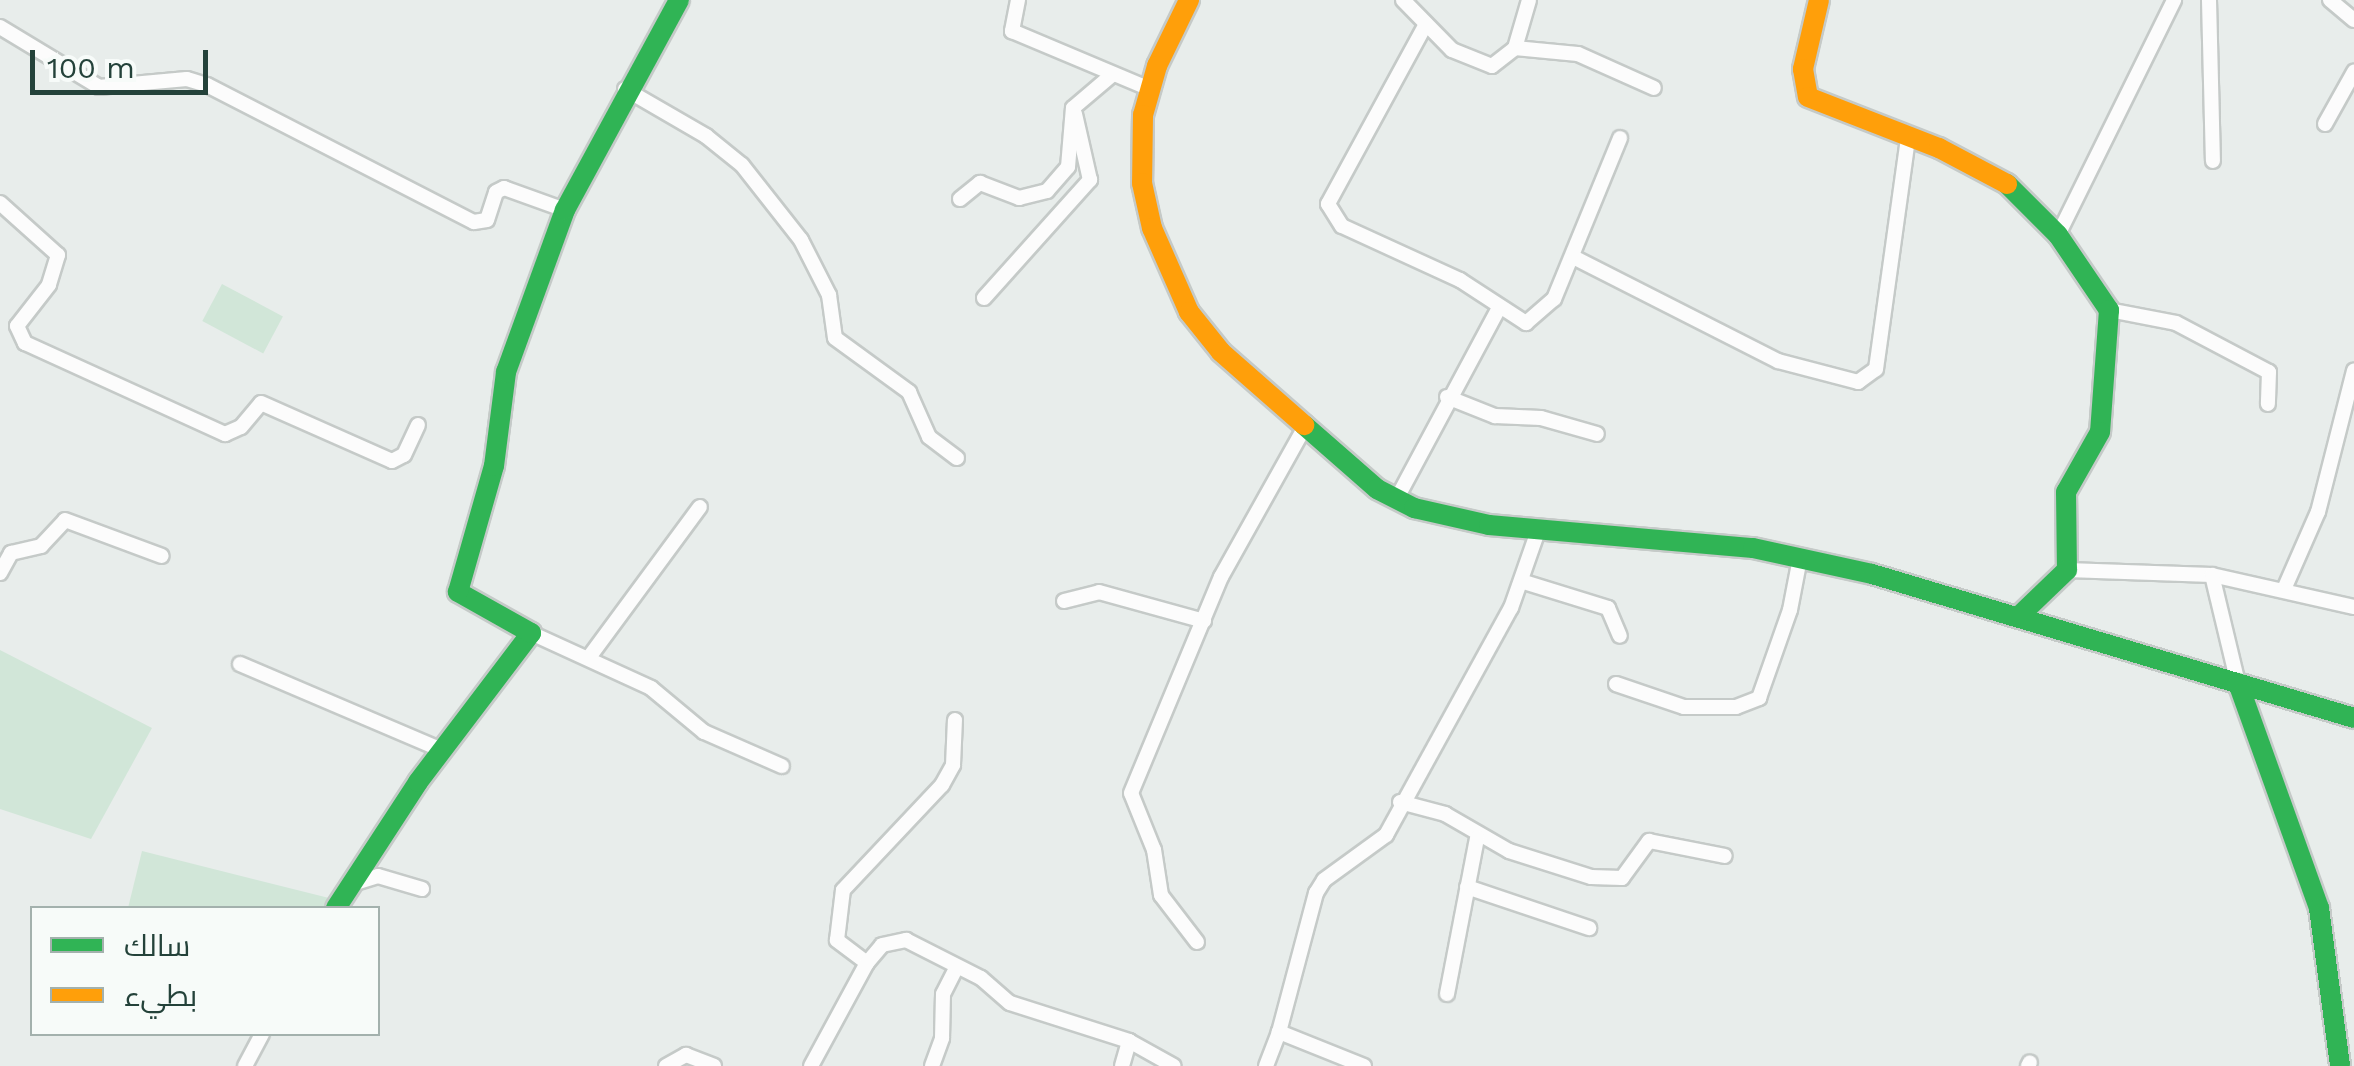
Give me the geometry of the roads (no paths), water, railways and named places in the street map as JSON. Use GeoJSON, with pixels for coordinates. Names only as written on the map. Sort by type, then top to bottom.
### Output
{"type":"FeatureCollection","features":[{"type":"Feature","properties":{"kind":"street"},"geometry":{"type":"LineString","coordinates":[[679,0],[625,89],[565,210],[506,372],[494,466],[458,583],[466,602],[590,656],[651,688],[704,732],[782,766]]}},
{"type":"Feature","properties":{"kind":"street"},"geometry":{"type":"LineString","coordinates":[[1018,0],[1012,30],[1150,89]]}},
{"type":"Feature","properties":{"kind":"street"},"geometry":{"type":"LineString","coordinates":[[1188,0],[1150,89],[1140,142],[1142,183],[1166,262],[1189,312],[1221,352],[1303,430],[1396,500],[1472,522],[1752,548],[1800,558],[2020,615],[2354,718]]}},
{"type":"Feature","properties":{"kind":"street"},"geometry":{"type":"LineString","coordinates":[[1403,0],[1452,50],[1492,66],[1515,48],[1528,0]]}},
{"type":"Feature","properties":{"kind":"street"},"geometry":{"type":"LineString","coordinates":[[1819,0],[1803,69],[1808,97],[1908,137],[2008,184],[2058,235],[2109,310],[2100,432],[2066,492],[2067,570]]}},
{"type":"Feature","properties":{"kind":"street"},"geometry":{"type":"LineString","coordinates":[[2058,235],[2174,0]]}},
{"type":"Feature","properties":{"kind":"street"},"geometry":{"type":"LineString","coordinates":[[2209,0],[2213,160]]}},
{"type":"Feature","properties":{"kind":"street"},"geometry":{"type":"LineString","coordinates":[[2330,0],[2354,20]]}},
{"type":"Feature","properties":{"kind":"street"},"geometry":{"type":"LineString","coordinates":[[1426,24],[1328,204],[1330,213],[1342,226],[1460,280],[1526,323],[1536,319],[1554,300],[1620,138]]}},
{"type":"Feature","properties":{"kind":"street"},"geometry":{"type":"LineString","coordinates":[[0,27],[100,87],[187,79],[208,85],[466,219],[487,220],[496,192],[504,188],[565,210]]}},
{"type":"Feature","properties":{"kind":"street"},"geometry":{"type":"LineString","coordinates":[[1515,48],[1578,54],[1654,88]]}},
{"type":"Feature","properties":{"kind":"street"},"geometry":{"type":"LineString","coordinates":[[2325,124],[2354,72]]}},
{"type":"Feature","properties":{"kind":"street"},"geometry":{"type":"LineString","coordinates":[[960,199],[980,183],[1019,198],[1047,191],[1068,167],[1074,108],[1113,74]]}},
{"type":"Feature","properties":{"kind":"street"},"geometry":{"type":"LineString","coordinates":[[625,89],[706,136],[742,164],[800,240],[829,295],[835,338],[909,392],[929,438],[957,458]]}},
{"type":"Feature","properties":{"kind":"street"},"geometry":{"type":"LineString","coordinates":[[984,298],[1090,180],[1074,108]]}},
{"type":"Feature","properties":{"kind":"street"},"geometry":{"type":"LineString","coordinates":[[1573,256],[1778,361],[1858,382],[1876,369],[1908,137]]}},
{"type":"Feature","properties":{"kind":"street"},"geometry":{"type":"LineString","coordinates":[[0,202],[58,255],[49,285],[17,326],[25,343],[225,434],[241,427],[260,403],[392,461],[404,455],[418,425]]}},
{"type":"Feature","properties":{"kind":"street"},"geometry":{"type":"LineString","coordinates":[[1396,500],[1447,397],[1499,308]]}},
{"type":"Feature","properties":{"kind":"street"},"geometry":{"type":"LineString","coordinates":[[2109,310],[2176,323],[2269,372],[2268,404]]}},
{"type":"Feature","properties":{"kind":"street"},"geometry":{"type":"LineString","coordinates":[[2285,587],[2318,512],[2354,371]]}},
{"type":"Feature","properties":{"kind":"street"},"geometry":{"type":"LineString","coordinates":[[1447,397],[1495,416],[1541,418],[1597,434]]}},
{"type":"Feature","properties":{"kind":"street"},"geometry":{"type":"LineString","coordinates":[[1197,942],[1160,895],[1154,850],[1131,793],[1256,508],[1303,430]]}},
{"type":"Feature","properties":{"kind":"street"},"geometry":{"type":"LineString","coordinates":[[590,656],[700,507]]}},
{"type":"Feature","properties":{"kind":"street"},"geometry":{"type":"LineString","coordinates":[[0,574],[11,553],[42,546],[65,520],[162,556]]}},
{"type":"Feature","properties":{"kind":"street"},"geometry":{"type":"LineString","coordinates":[[1266,1066],[1316,894],[1337,870],[1379,843],[1524,582],[1538,531]]}},
{"type":"Feature","properties":{"kind":"street"},"geometry":{"type":"LineString","coordinates":[[1616,684],[1684,707],[1736,707],[1759,698],[1790,610],[1800,558]]}},
{"type":"Feature","properties":{"kind":"street"},"geometry":{"type":"LineString","coordinates":[[2020,615],[2067,570],[2212,575],[2285,587],[2354,607]]}},
{"type":"Feature","properties":{"kind":"street"},"geometry":{"type":"LineString","coordinates":[[2212,575],[2238,683],[2319,908],[2340,1066]]}},
{"type":"Feature","properties":{"kind":"street"},"geometry":{"type":"LineString","coordinates":[[1524,582],[1608,608],[1620,636]]}},
{"type":"Feature","properties":{"kind":"street"},"geometry":{"type":"LineString","coordinates":[[1064,601],[1099,592],[1204,621]]}},
{"type":"Feature","properties":{"kind":"street"},"geometry":{"type":"LineString","coordinates":[[337,906],[442,750],[531,633]]}},
{"type":"Feature","properties":{"kind":"street"},"geometry":{"type":"LineString","coordinates":[[240,664],[442,750]]}},
{"type":"Feature","properties":{"kind":"street"},"geometry":{"type":"LineString","coordinates":[[868,963],[838,940],[843,890],[942,785],[954,765],[955,720]]}},
{"type":"Feature","properties":{"kind":"street"},"geometry":{"type":"LineString","coordinates":[[1400,802],[1444,814],[1477,838],[1611,880],[1632,870],[1649,841],[1725,856]]}},
{"type":"Feature","properties":{"kind":"street"},"geometry":{"type":"LineString","coordinates":[[1447,994],[1477,838]]}},
{"type":"Feature","properties":{"kind":"street"},"geometry":{"type":"LineString","coordinates":[[352,884],[378,876],[422,889]]}},
{"type":"Feature","properties":{"kind":"street"},"geometry":{"type":"LineString","coordinates":[[1467,887],[1589,928]]}},
{"type":"Feature","properties":{"kind":"street"},"geometry":{"type":"LineString","coordinates":[[811,1066],[868,963],[882,945],[906,940],[1010,1003],[1128,1041],[1174,1066]]}},
{"type":"Feature","properties":{"kind":"street"},"geometry":{"type":"LineString","coordinates":[[932,1066],[942,1038],[943,994],[956,968]]}},
{"type":"Feature","properties":{"kind":"street"},"geometry":{"type":"LineString","coordinates":[[1279,1032],[1364,1066]]}},
{"type":"Feature","properties":{"kind":"street"},"geometry":{"type":"LineString","coordinates":[[245,1066],[261,1036]]}},
{"type":"Feature","properties":{"kind":"street"},"geometry":{"type":"LineString","coordinates":[[1122,1066],[1128,1041]]}},
{"type":"Feature","properties":{"kind":"street"},"geometry":{"type":"LineString","coordinates":[[666,1066],[686,1055],[714,1066]]}}]}
